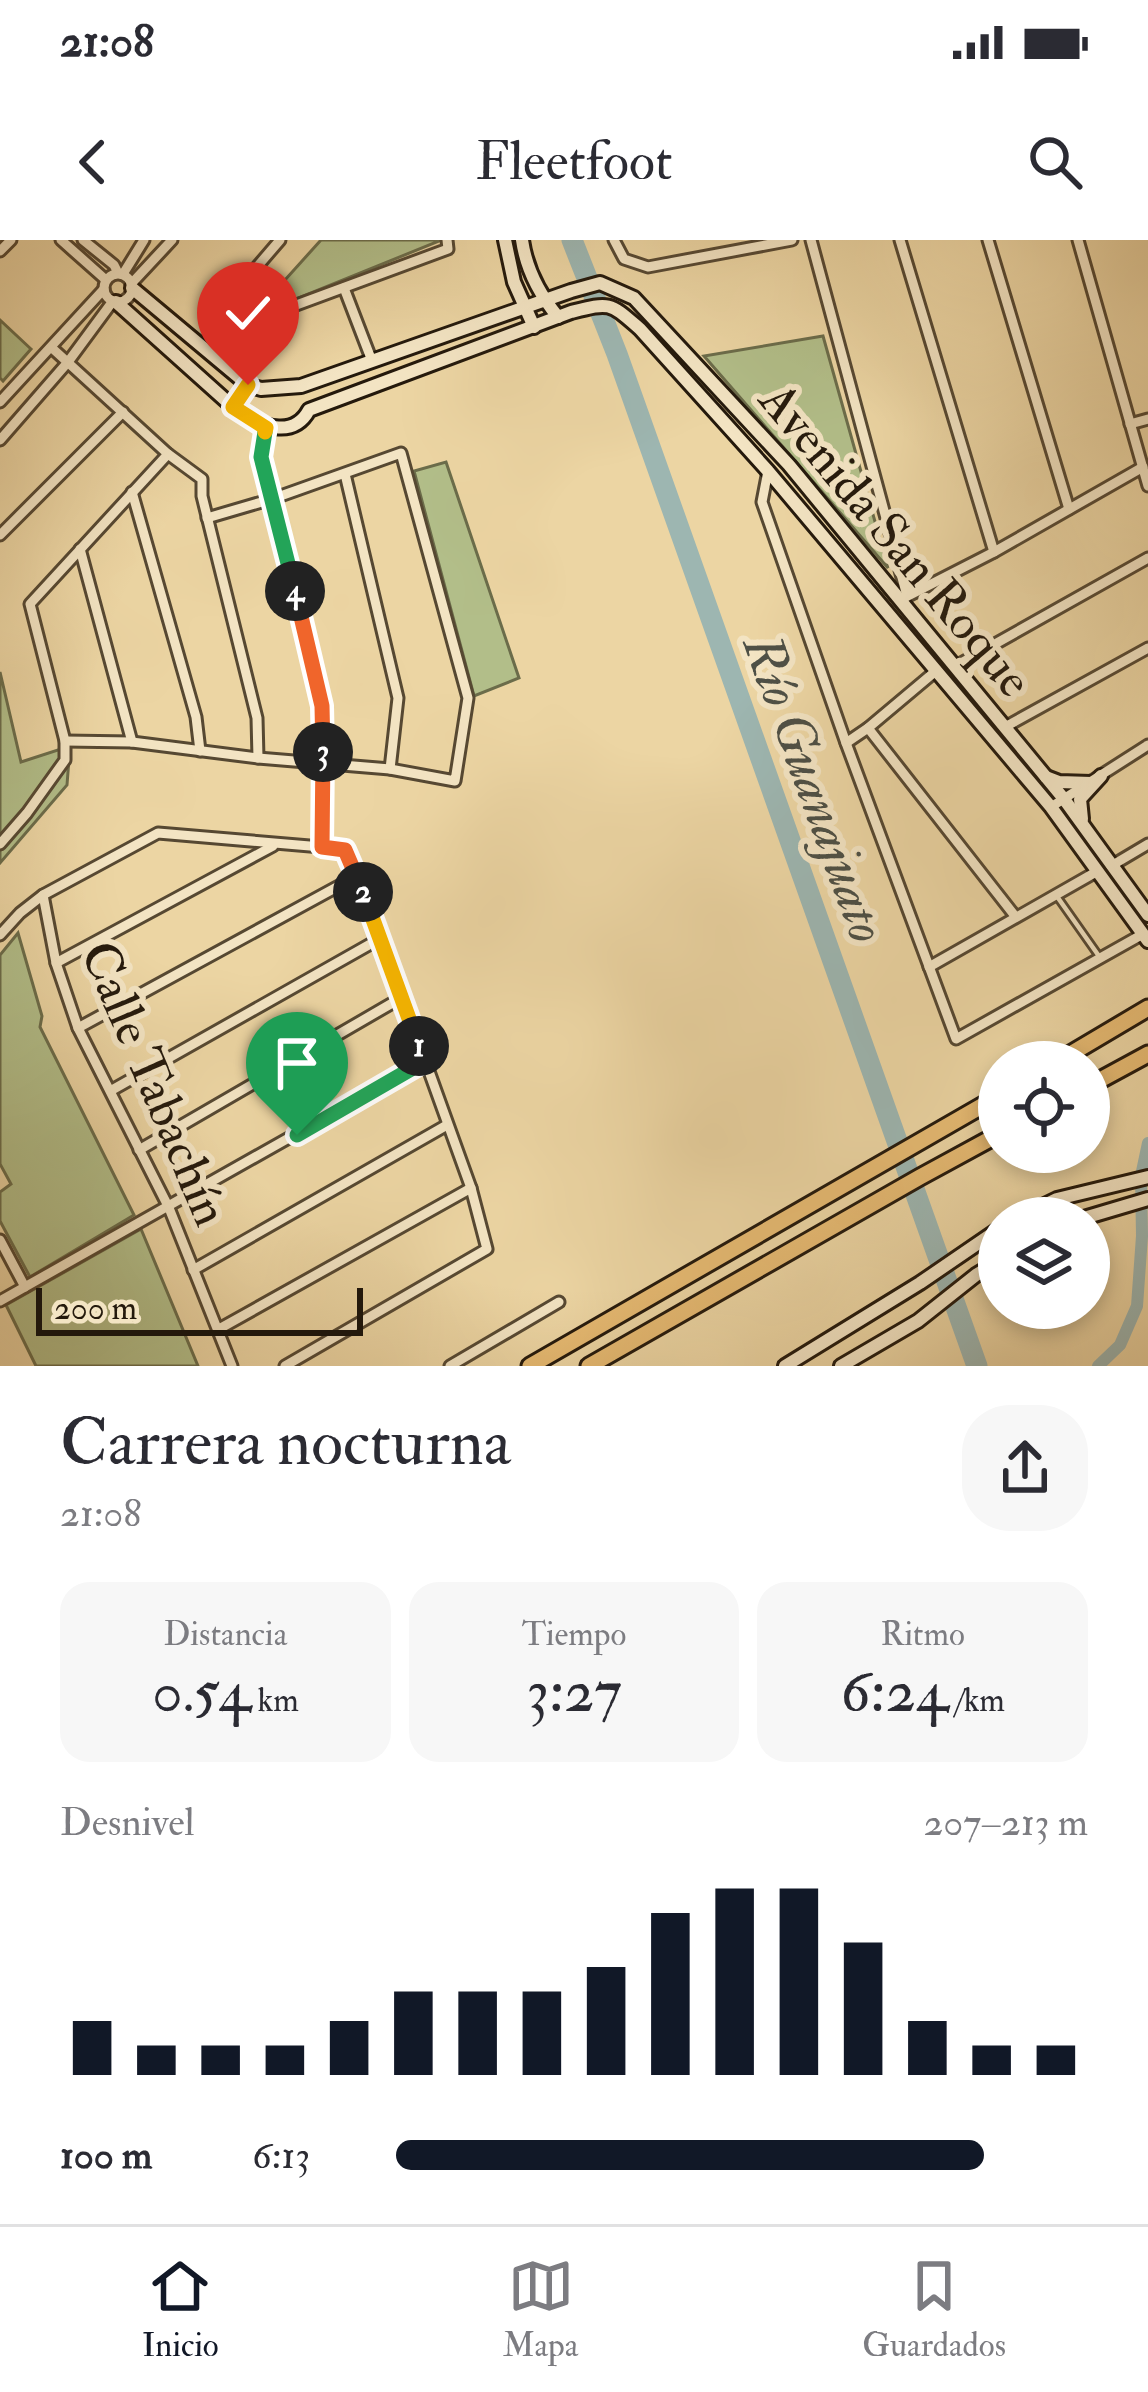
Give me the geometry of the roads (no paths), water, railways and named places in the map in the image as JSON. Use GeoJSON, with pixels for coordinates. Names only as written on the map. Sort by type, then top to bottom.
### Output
{"type":"FeatureCollection","features":[{"type":"Feature","properties":{"kind":"highway"},"geometry":{"type":"LineString","coordinates":[[1093,1041],[1148,1009]]}},
{"type":"Feature","properties":{"kind":"highway"},"geometry":{"type":"LineString","coordinates":[[1110,1075],[1148,1054]]}},
{"type":"Feature","properties":{"kind":"highway"},"geometry":{"type":"LineString","coordinates":[[530,1366],[978,1108]]}},
{"type":"Feature","properties":{"kind":"highway"},"geometry":{"type":"LineString","coordinates":[[589,1366],[978,1145]]}},
{"type":"Feature","properties":{"kind":"street"},"geometry":{"type":"LineString","coordinates":[[0,251],[11,240]]}},
{"type":"Feature","properties":{"kind":"street"},"geometry":{"type":"LineString","coordinates":[[61,240],[105,285],[108,298],[233,407],[266,428],[261,457],[322,706],[322,847]]}},
{"type":"Feature","properties":{"kind":"street"},"geometry":{"type":"LineString","coordinates":[[83,240],[248,385],[261,389],[301,386],[308,410]]}},
{"type":"Feature","properties":{"kind":"street"},"geometry":{"type":"LineString","coordinates":[[0,402],[105,285],[121,274],[144,240]]}},
{"type":"Feature","properties":{"kind":"street"},"geometry":{"type":"LineString","coordinates":[[0,440],[115,301],[129,297],[132,286],[172,240]]}},
{"type":"Feature","properties":{"kind":"street"},"geometry":{"type":"LineString","coordinates":[[280,240],[244,281],[272,314],[448,249],[447,240]]}},
{"type":"Feature","properties":{"kind":"street"},"geometry":{"type":"LineString","coordinates":[[505,240],[514,282],[534,326]]}},
{"type":"Feature","properties":{"kind":"street"},"geometry":{"type":"LineString","coordinates":[[522,240],[544,300],[565,314]]}},
{"type":"Feature","properties":{"kind":"street"},"geometry":{"type":"LineString","coordinates":[[614,240],[624,259],[648,267],[792,240]]}},
{"type":"Feature","properties":{"kind":"street"},"geometry":{"type":"LineString","coordinates":[[811,240],[903,598],[1143,467]]}},
{"type":"Feature","properties":{"kind":"street"},"geometry":{"type":"LineString","coordinates":[[900,240],[994,552]]}},
{"type":"Feature","properties":{"kind":"street"},"geometry":{"type":"LineString","coordinates":[[988,240],[1069,508]]}},
{"type":"Feature","properties":{"kind":"street"},"geometry":{"type":"LineString","coordinates":[[1078,240],[1148,486]]}},
{"type":"Feature","properties":{"kind":"street"},"geometry":{"type":"LineString","coordinates":[[532,273],[568,292]]}},
{"type":"Feature","properties":{"kind":"street","name":"Avenida San Roque"},"geometry":{"type":"LineString","coordinates":[[301,386],[568,292],[600,284],[634,298],[789,465],[903,598],[1046,777],[1096,872],[1146,938]]}},
{"type":"Feature","properties":{"kind":"street"},"geometry":{"type":"LineString","coordinates":[[344,288],[373,361]]}},
{"type":"Feature","properties":{"kind":"street","name":"Avenida San Roque"},"geometry":{"type":"LineString","coordinates":[[266,428],[286,428],[303,421],[308,410],[565,314],[604,304],[618,310],[768,471],[937,670],[1087,831],[1148,915]]}},
{"type":"Feature","properties":{"kind":"street"},"geometry":{"type":"LineString","coordinates":[[52,348],[202,479],[207,518],[257,718],[258,758]]}},
{"type":"Feature","properties":{"kind":"street"},"geometry":{"type":"LineString","coordinates":[[233,407],[248,385]]}},
{"type":"Feature","properties":{"kind":"street"},"geometry":{"type":"LineString","coordinates":[[0,535],[123,412]]}},
{"type":"Feature","properties":{"kind":"street"},"geometry":{"type":"LineString","coordinates":[[1130,424],[1148,419]]}},
{"type":"Feature","properties":{"kind":"street"},"geometry":{"type":"LineString","coordinates":[[65,741],[133,742],[390,769],[455,781],[468,698],[401,453],[207,518]]}},
{"type":"Feature","properties":{"kind":"street"},"geometry":{"type":"LineString","coordinates":[[0,844],[65,760],[65,741],[29,604],[168,454]]}},
{"type":"Feature","properties":{"kind":"street"},"geometry":{"type":"LineString","coordinates":[[768,471],[763,502],[956,1039],[1146,938]]}},
{"type":"Feature","properties":{"kind":"street"},"geometry":{"type":"LineString","coordinates":[[345,474],[398,698],[390,769]]}},
{"type":"Feature","properties":{"kind":"street"},"geometry":{"type":"LineString","coordinates":[[132,492],[196,717],[200,751]]}},
{"type":"Feature","properties":{"kind":"street"},"geometry":{"type":"LineString","coordinates":[[80,549],[133,742]]}},
{"type":"Feature","properties":{"kind":"street"},"geometry":{"type":"LineString","coordinates":[[955,667],[1148,558]]}},
{"type":"Feature","properties":{"kind":"street"},"geometry":{"type":"LineString","coordinates":[[1004,727],[1148,648]]}},
{"type":"Feature","properties":{"kind":"street"},"geometry":{"type":"LineString","coordinates":[[846,743],[937,670]]}},
{"type":"Feature","properties":{"kind":"street"},"geometry":{"type":"LineString","coordinates":[[868,728],[1015,916]]}},
{"type":"Feature","properties":{"kind":"street"},"geometry":{"type":"LineString","coordinates":[[1058,803],[1148,745]]}},
{"type":"Feature","properties":{"kind":"street"},"geometry":{"type":"LineString","coordinates":[[1046,777],[1072,784],[1096,780]]}},
{"type":"Feature","properties":{"kind":"street"},"geometry":{"type":"LineString","coordinates":[[1087,831],[1080,799],[1096,780]]}},
{"type":"Feature","properties":{"kind":"street"},"geometry":{"type":"LineString","coordinates":[[0,935],[44,896],[158,833],[345,850],[472,1188],[487,1250],[285,1366]]}},
{"type":"Feature","properties":{"kind":"street"},"geometry":{"type":"LineString","coordinates":[[1111,866],[1148,844]]}},
{"type":"Feature","properties":{"kind":"street"},"geometry":{"type":"LineString","coordinates":[[56,963],[277,845]]}},
{"type":"Feature","properties":{"kind":"street"},"geometry":{"type":"LineString","coordinates":[[929,967],[1096,872]]}},
{"type":"Feature","properties":{"kind":"street"},"geometry":{"type":"LineString","coordinates":[[78,1028],[357,876]]}},
{"type":"Feature","properties":{"kind":"street","name":"Calle Tabachín"},"geometry":{"type":"LineString","coordinates":[[44,896],[56,963],[78,1028],[169,1208],[232,1366]]}},
{"type":"Feature","properties":{"kind":"street"},"geometry":{"type":"LineString","coordinates":[[112,1090],[381,938]]}},
{"type":"Feature","properties":{"kind":"street"},"geometry":{"type":"LineString","coordinates":[[139,1150],[401,998]]}},
{"type":"Feature","properties":{"kind":"street"},"geometry":{"type":"LineString","coordinates":[[0,1301],[425,1061]]}},
{"type":"Feature","properties":{"kind":"street"},"geometry":{"type":"LineString","coordinates":[[193,1270],[447,1125]]}},
{"type":"Feature","properties":{"kind":"street"},"geometry":{"type":"LineString","coordinates":[[1065,1197],[1148,1177]]}},
{"type":"Feature","properties":{"kind":"street"},"geometry":{"type":"LineString","coordinates":[[219,1330],[472,1188]]}},
{"type":"Feature","properties":{"kind":"street"},"geometry":{"type":"LineString","coordinates":[[1110,1210],[1141,1200]]}},
{"type":"Feature","properties":{"kind":"street"},"geometry":{"type":"LineString","coordinates":[[0,1240],[25,1288]]}},
{"type":"Feature","properties":{"kind":"street"},"geometry":{"type":"LineString","coordinates":[[785,1366],[978,1245]]}},
{"type":"Feature","properties":{"kind":"street"},"geometry":{"type":"LineString","coordinates":[[841,1366],[918,1321],[978,1274]]}},
{"type":"Feature","properties":{"kind":"street"},"geometry":{"type":"LineString","coordinates":[[450,1366],[559,1302]]}},
{"type":"Feature","properties":{"kind":"lane"},"geometry":{"type":"LineString","coordinates":[[1056,894],[1101,959]]}},
{"type":"Feature","properties":{"kind":"waterway","name":"Río Guanajuato"},"geometry":{"type":"LineString","coordinates":[[572,240],[617,354],[977,1366]]}},
{"type":"Feature","properties":{"kind":"waterway"},"geometry":{"type":"LineString","coordinates":[[1098,1366],[1120,1345],[1137,1306],[1141,1176],[1148,1143]]}}]}
